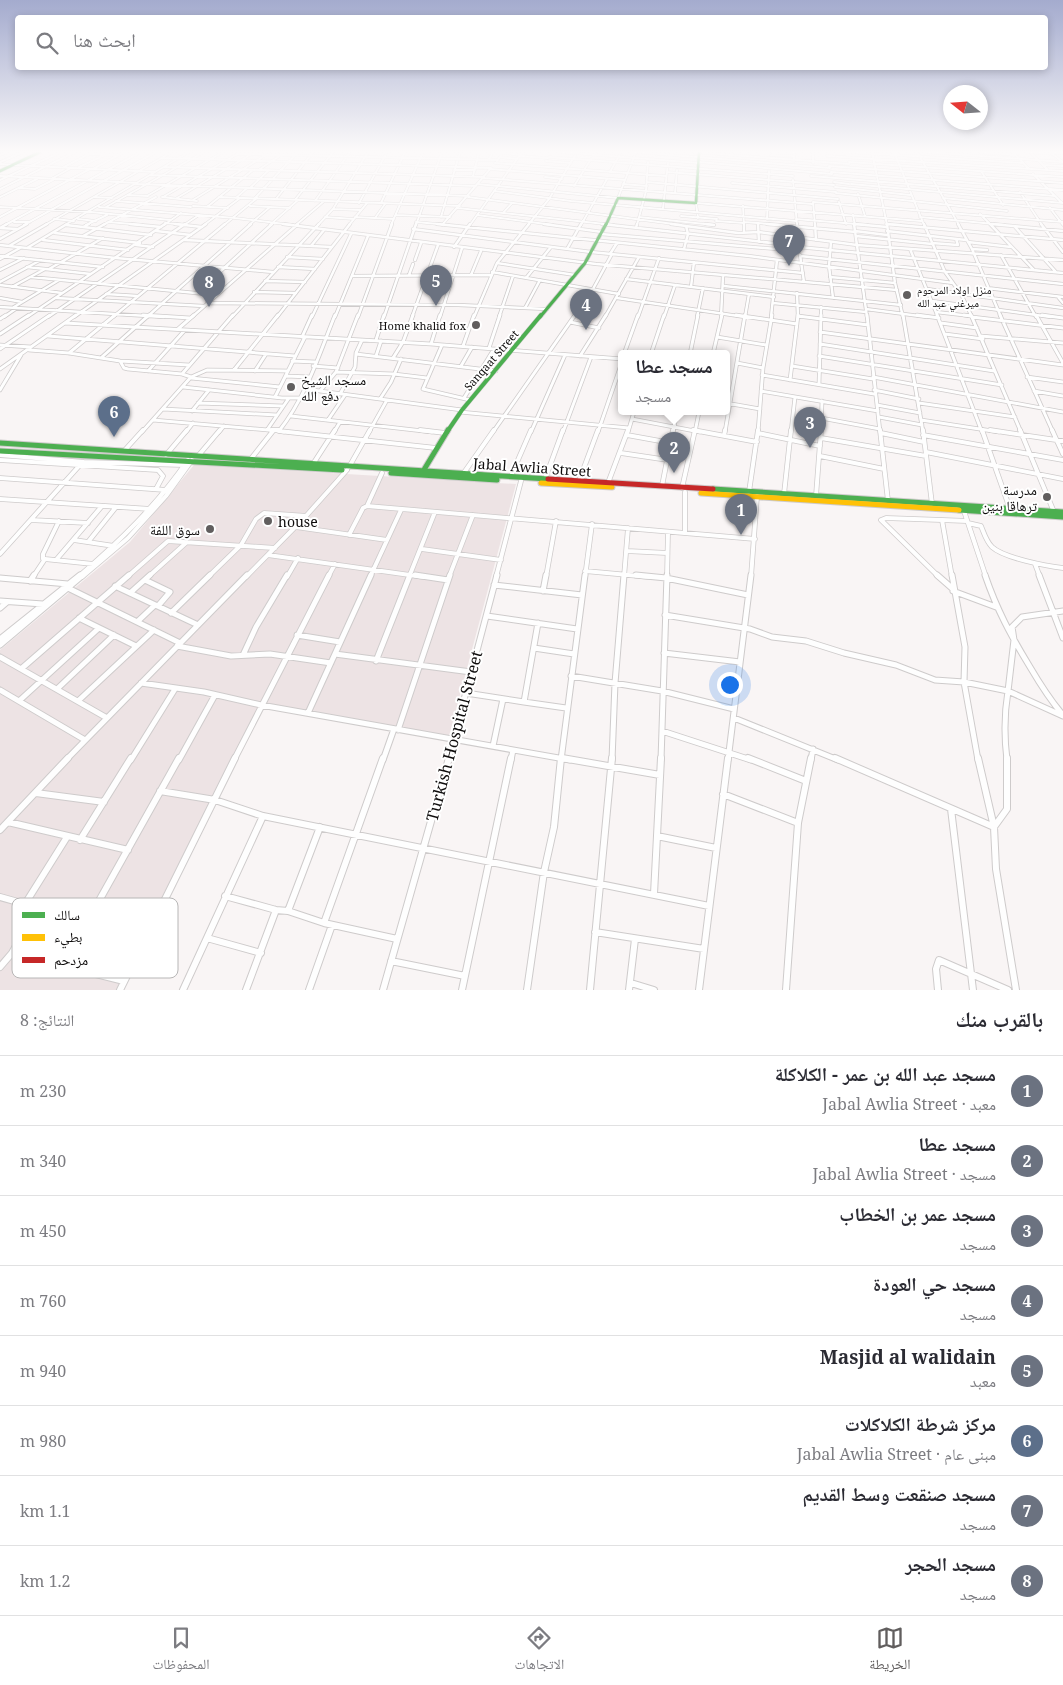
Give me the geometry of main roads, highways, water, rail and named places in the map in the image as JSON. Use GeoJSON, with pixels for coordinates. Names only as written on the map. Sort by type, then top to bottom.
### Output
{"type":"FeatureCollection","features":[{"type":"Feature","properties":{"kind":"main road","name":"Sanqaat Street"},"geometry":{"type":"LineString","coordinates":[[422,473],[467,399],[496,371],[585,263],[598,241],[618,198]]}},
{"type":"Feature","properties":{"kind":"main road","name":"Sanqaat Street"},"geometry":{"type":"LineString","coordinates":[[623,198],[696,203],[697,198]]}},
{"type":"Feature","properties":{"kind":"main road","name":"Jabal Awlia Street"},"geometry":{"type":"LineString","coordinates":[[0,444],[313,464],[382,472],[463,474],[662,486],[683,490],[749,492],[757,495],[784,494],[1063,512]]}},
{"type":"Feature","properties":{"kind":"main road","name":"Jabal Awlia Street"},"geometry":{"type":"LineString","coordinates":[[1,456],[348,468],[1063,517]]}},
{"type":"Feature","properties":{"kind":"place","name":"مسجد صنقعت وسط القديم"},"geometry":{"type":"Point","coordinates":[789,266]}},
{"type":"Feature","properties":{"kind":"place","name":"منزل اولاد المرحوم ميرغني عبد الله"},"geometry":{"type":"Point","coordinates":[907,295]}},
{"type":"Feature","properties":{"kind":"place","name":"Masjid al walidain"},"geometry":{"type":"Point","coordinates":[436,306]}},
{"type":"Feature","properties":{"kind":"place","name":"مسجد الحجر"},"geometry":{"type":"Point","coordinates":[209,307]}},
{"type":"Feature","properties":{"kind":"place","name":"Home khalid fox"},"geometry":{"type":"Point","coordinates":[476,325]}},
{"type":"Feature","properties":{"kind":"place","name":"مسجد حي العودة"},"geometry":{"type":"Point","coordinates":[586,330]}},
{"type":"Feature","properties":{"kind":"place","name":"مسجد الشيخ دفع الله"},"geometry":{"type":"Point","coordinates":[291,387]}},
{"type":"Feature","properties":{"kind":"place","name":"مركز شرطة الكلاكلات"},"geometry":{"type":"Point","coordinates":[114,437]}},
{"type":"Feature","properties":{"kind":"place","name":"مسجد عمر بن الخطاب"},"geometry":{"type":"Point","coordinates":[810,448]}},
{"type":"Feature","properties":{"kind":"place","name":"مسجد عطا"},"geometry":{"type":"Point","coordinates":[674,473]}},
{"type":"Feature","properties":{"kind":"place","name":"مدرسة ترهاقا بنين"},"geometry":{"type":"Point","coordinates":[1047,497]}},
{"type":"Feature","properties":{"kind":"place","name":"house"},"geometry":{"type":"Point","coordinates":[268,521]}},
{"type":"Feature","properties":{"kind":"place","name":"سوق اللفة"},"geometry":{"type":"Point","coordinates":[210,529]}},
{"type":"Feature","properties":{"kind":"place","name":"مسجد عبد الله بن عمر - الكلاكلة"},"geometry":{"type":"Point","coordinates":[741,535]}}]}
